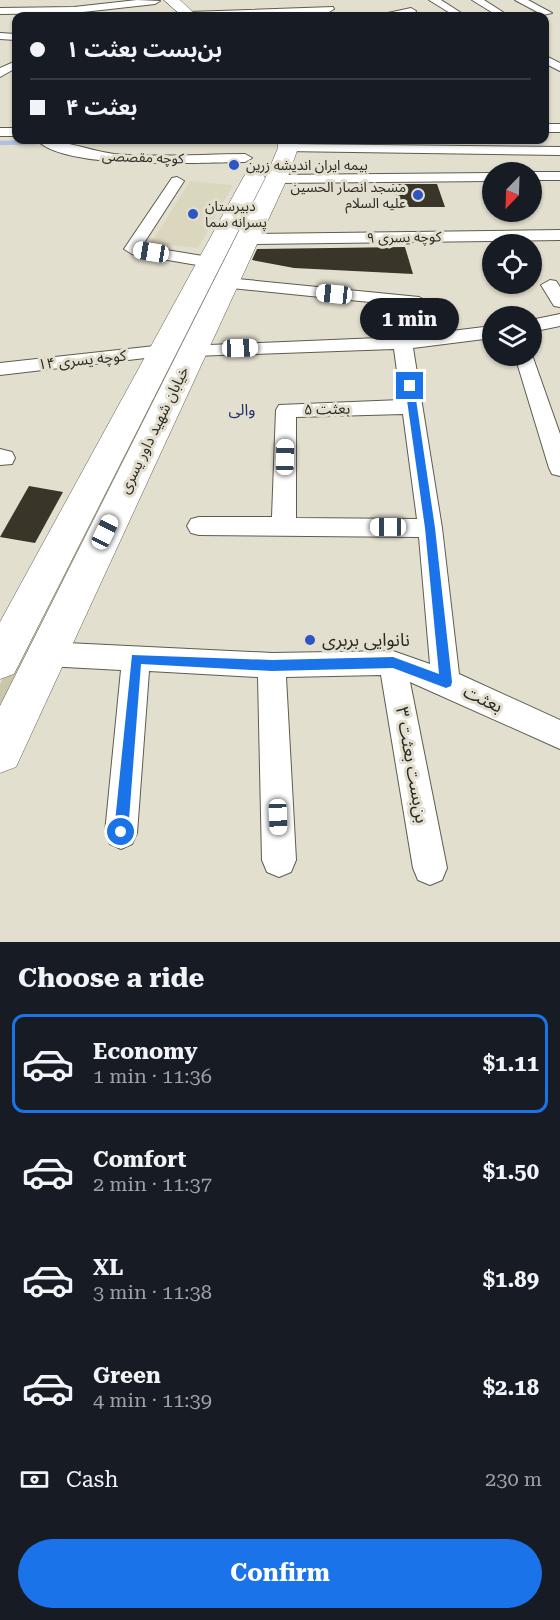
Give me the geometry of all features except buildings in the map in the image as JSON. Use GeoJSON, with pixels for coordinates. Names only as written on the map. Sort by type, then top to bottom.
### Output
{"type":"FeatureCollection","features":[{"type":"Feature","properties":{"kind":"main road"},"geometry":{"type":"LineString","coordinates":[[160,0],[182,12]]}},
{"type":"Feature","properties":{"kind":"main road"},"geometry":{"type":"LineString","coordinates":[[160,0],[170,12]]}},
{"type":"Feature","properties":{"kind":"main road","name":"خیابان شهید داور یسری"},"geometry":{"type":"LineString","coordinates":[[218,273],[248,239],[276,179],[271,146]]}},
{"type":"Feature","properties":{"kind":"main road","name":"خیابان شهید داور یسری"},"geometry":{"type":"LineString","coordinates":[[0,661],[178,351],[218,273],[253,180],[271,146]]}},
{"type":"Feature","properties":{"kind":"main road","name":"خیابان شهید داور یسری"},"geometry":{"type":"LineString","coordinates":[[0,752],[46,654],[178,351]]}},
{"type":"Feature","properties":{"kind":"street"},"geometry":{"type":"LineString","coordinates":[[0,11],[51,12],[160,0]]}},
{"type":"Feature","properties":{"kind":"street"},"geometry":{"type":"LineString","coordinates":[[394,0],[413,12]]}},
{"type":"Feature","properties":{"kind":"street"},"geometry":{"type":"LineString","coordinates":[[434,0],[454,12]]}},
{"type":"Feature","properties":{"kind":"street"},"geometry":{"type":"LineString","coordinates":[[477,0],[497,12]]}},
{"type":"Feature","properties":{"kind":"street"},"geometry":{"type":"LineString","coordinates":[[520,0],[556,12]]}},
{"type":"Feature","properties":{"kind":"street"},"geometry":{"type":"LineString","coordinates":[[269,12],[329,9]]}},
{"type":"Feature","properties":{"kind":"street","name":"کوچه مقصصی"},"geometry":{"type":"LineString","coordinates":[[54,144],[72,151],[116,158],[271,146],[560,151]]}},
{"type":"Feature","properties":{"kind":"street"},"geometry":{"type":"LineString","coordinates":[[542,176],[560,176]]}},
{"type":"Feature","properties":{"kind":"street"},"geometry":{"type":"LineString","coordinates":[[276,179],[482,177]]}},
{"type":"Feature","properties":{"kind":"street"},"geometry":{"type":"LineString","coordinates":[[177,181],[132,249],[218,273],[419,302]]}},
{"type":"Feature","properties":{"kind":"street","name":"کوچه یسری ۹"},"geometry":{"type":"LineString","coordinates":[[248,239],[560,235]]}},
{"type":"Feature","properties":{"kind":"street"},"geometry":{"type":"LineString","coordinates":[[550,285],[560,302]]}},
{"type":"Feature","properties":{"kind":"street"},"geometry":{"type":"LineString","coordinates":[[542,324],[560,320]]}},
{"type":"Feature","properties":{"kind":"street","name":"کوچه یسری ۱۴"},"geometry":{"type":"LineString","coordinates":[[0,369],[178,351],[404,343],[482,333]]}},
{"type":"Feature","properties":{"kind":"street"},"geometry":{"type":"LineString","coordinates":[[404,343],[430,528],[446,682]]}},
{"type":"Feature","properties":{"kind":"street"},"geometry":{"type":"LineString","coordinates":[[528,366],[560,468]]}},
{"type":"Feature","properties":{"kind":"street","name":"بعثت ۵"},"geometry":{"type":"LineString","coordinates":[[284,527],[286,410],[413,407]]}},
{"type":"Feature","properties":{"kind":"street"},"geometry":{"type":"LineString","coordinates":[[199,526],[430,528]]}},
{"type":"Feature","properties":{"kind":"street","name":"بعثت"},"geometry":{"type":"LineString","coordinates":[[46,654],[272,665],[393,663],[446,682],[560,735]]}},
{"type":"Feature","properties":{"kind":"street"},"geometry":{"type":"LineString","coordinates":[[121,832],[136,659]]}},
{"type":"Feature","properties":{"kind":"street","name":"بن‌بست بعثت ۳"},"geometry":{"type":"LineString","coordinates":[[393,663],[430,868]]}},
{"type":"Feature","properties":{"kind":"street"},"geometry":{"type":"LineString","coordinates":[[272,665],[279,860]]}},
{"type":"Feature","properties":{"kind":"shaded area","name":"دبیرستان پسرانه سما"},"geometry":{"type":"Polygon","coordinates":[[[190,181],[233,185],[198,248],[151,243],[190,181]]]}},
{"type":"Feature","properties":{"kind":"shaded area"},"geometry":{"type":"Polygon","coordinates":[[[175,356],[177,359],[0,706],[0,684],[169,361],[175,356]]]}},
{"type":"Feature","properties":{"kind":"waterway"},"geometry":{"type":"LineString","coordinates":[[0,143],[12,143]]}},
{"type":"Feature","properties":{"kind":"place","name":"بیمه ایران اندیشه زرین"},"geometry":{"type":"Point","coordinates":[234,165]}},
{"type":"Feature","properties":{"kind":"place","name":"مسجد انصار الحسین علیه السلام"},"geometry":{"type":"Point","coordinates":[418,195]}},
{"type":"Feature","properties":{"kind":"place","name":"دبیرستان پسرانه سما"},"geometry":{"type":"Point","coordinates":[193,214]}},
{"type":"Feature","properties":{"kind":"place","name":"نانوایی بربری"},"geometry":{"type":"Point","coordinates":[310,640]}},
{"type":"Feature","properties":{"kind":"district","name":"والی"},"geometry":{"type":"Point","coordinates":[242,409]}},
{"type":"Feature","properties":{"kind":"route"},"geometry":{"type":"LineString","coordinates":[[121,832],[136,659],[272,665],[393,663],[446,682],[430,528],[410,386]]}}]}
